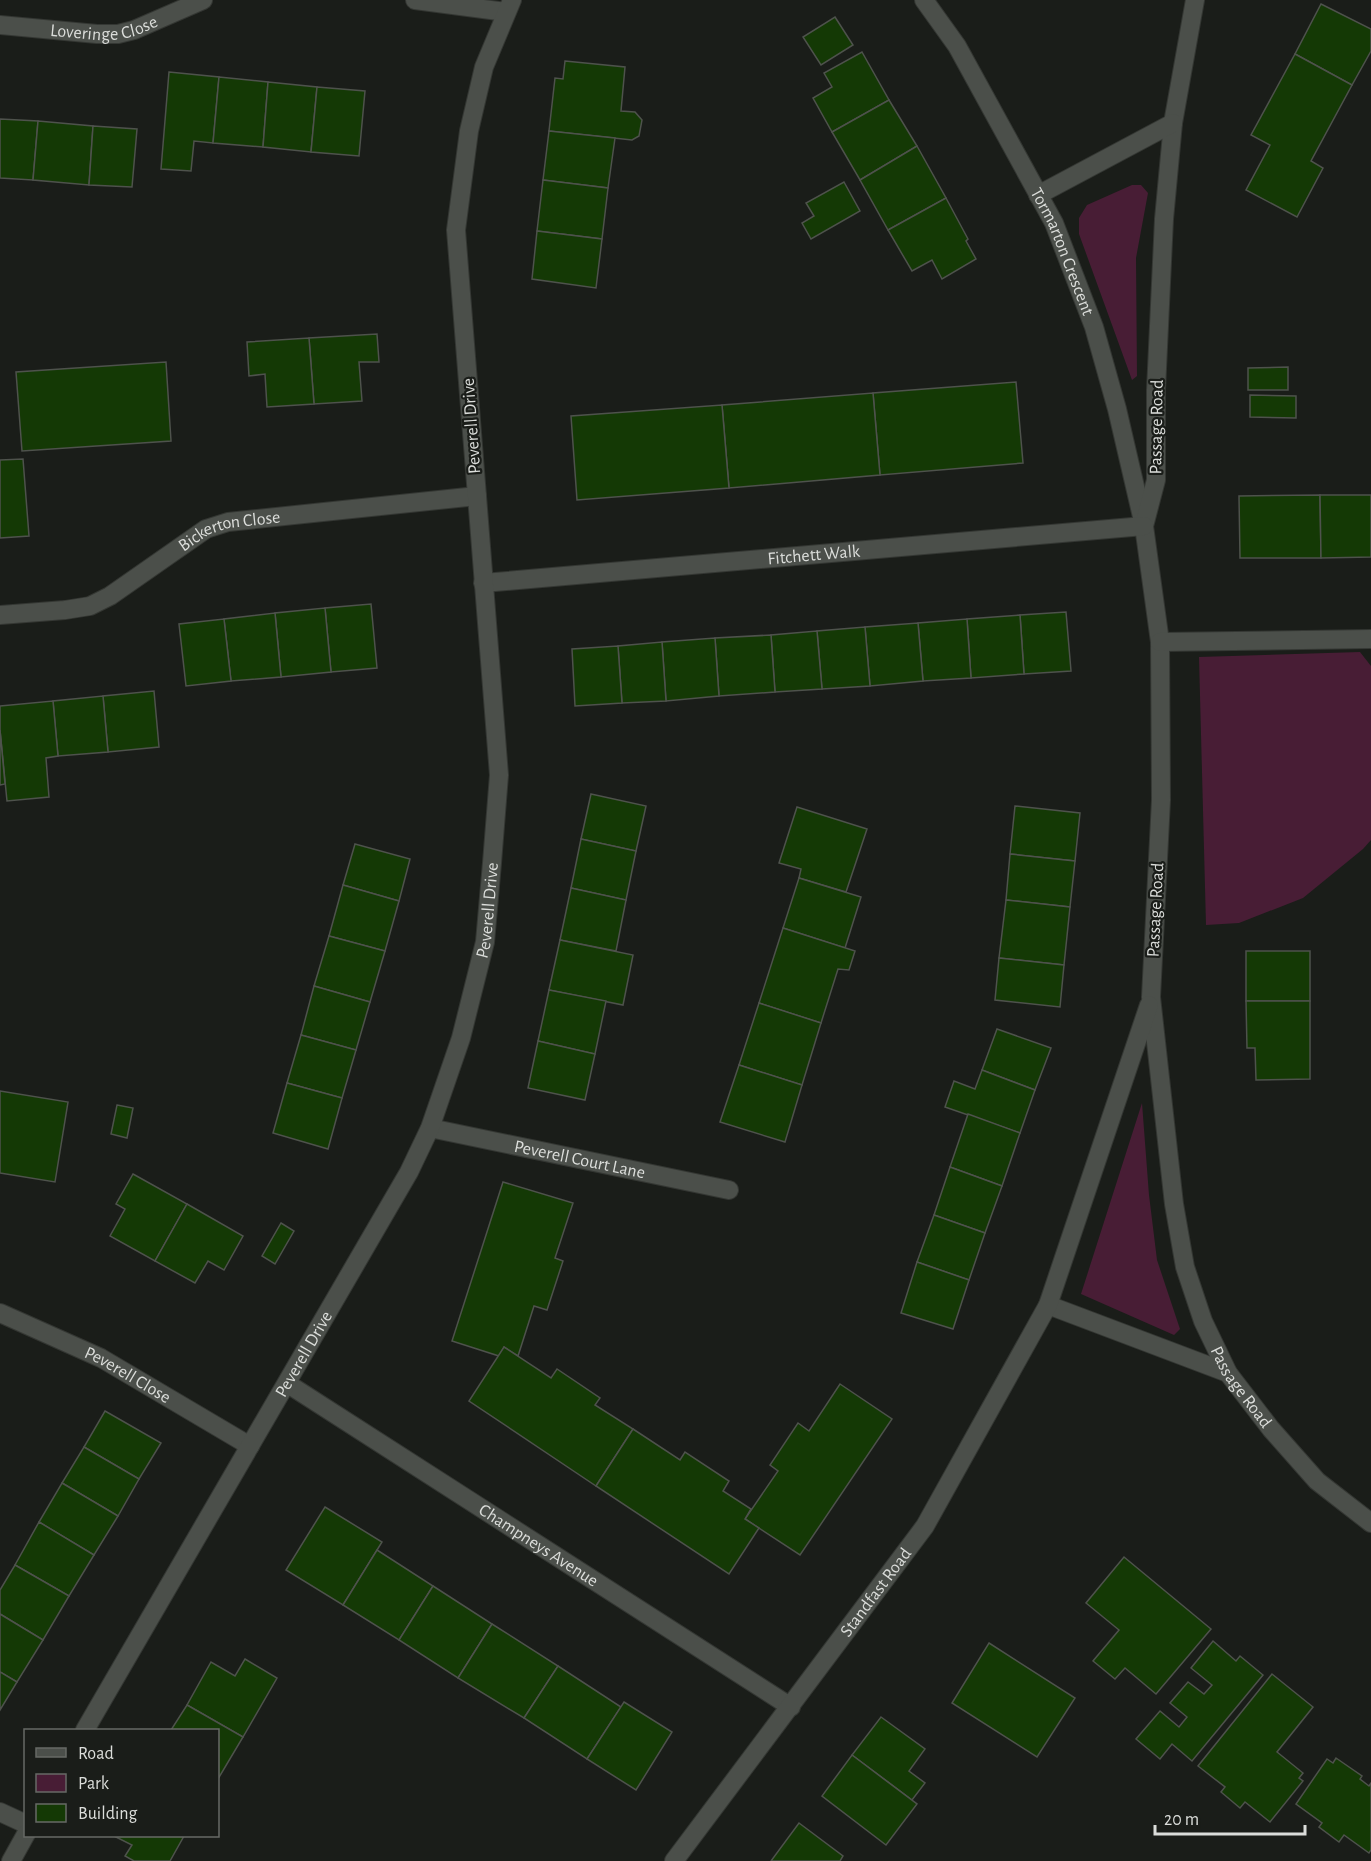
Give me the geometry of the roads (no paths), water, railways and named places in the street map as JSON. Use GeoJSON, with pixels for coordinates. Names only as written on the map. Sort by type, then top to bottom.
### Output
{"type":"FeatureCollection","features":[{"type":"Feature","properties":{"kind":"street","name":"Loveringe Close"},"geometry":{"type":"LineString","coordinates":[[0,24],[118,34],[134,30],[203,0]]}},
{"type":"Feature","properties":{"kind":"street"},"geometry":{"type":"LineString","coordinates":[[415,0],[509,6]]}},
{"type":"Feature","properties":{"kind":"street","name":"Tormarton Crescent"},"geometry":{"type":"LineString","coordinates":[[924,0],[957,46],[1054,223],[1094,327],[1144,526]]}},
{"type":"Feature","properties":{"kind":"street","name":"Passage Road"},"geometry":{"type":"LineString","coordinates":[[1195,0],[1173,123],[1163,230],[1156,390],[1156,480],[1144,526],[1160,642],[1161,800],[1151,997],[1174,1204],[1185,1267],[1203,1321],[1228,1374],[1271,1429],[1317,1481],[1371,1524]]}},
{"type":"Feature","properties":{"kind":"street","name":"Peverell Drive"},"geometry":{"type":"LineString","coordinates":[[86,1729],[410,1172],[430,1128],[461,1038],[485,942],[499,775],[456,230],[469,131],[484,68],[509,6]]}},
{"type":"Feature","properties":{"kind":"street"},"geometry":{"type":"LineString","coordinates":[[1038,195],[1173,123]]}},
{"type":"Feature","properties":{"kind":"street","name":"Bickerton Close"},"geometry":{"type":"LineString","coordinates":[[0,615],[90,606],[110,596],[206,529],[228,522],[477,496]]}},
{"type":"Feature","properties":{"kind":"street","name":"Fitchett Walk"},"geometry":{"type":"LineString","coordinates":[[483,583],[1144,526]]}},
{"type":"Feature","properties":{"kind":"street"},"geometry":{"type":"LineString","coordinates":[[1160,642],[1371,639]]}},
{"type":"Feature","properties":{"kind":"street","name":"Passage Road"},"geometry":{"type":"LineString","coordinates":[[1048,1305],[1151,997]]}},
{"type":"Feature","properties":{"kind":"street","name":"Peverell Court Lane"},"geometry":{"type":"LineString","coordinates":[[430,1128],[729,1190]]}},
{"type":"Feature","properties":{"kind":"street"},"geometry":{"type":"LineString","coordinates":[[1048,1305],[1228,1374]]}},
{"type":"Feature","properties":{"kind":"street","name":"Standfast Road"},"geometry":{"type":"LineString","coordinates":[[674,1861],[925,1526],[1048,1305]]}},
{"type":"Feature","properties":{"kind":"street","name":"Peverell Close"},"geometry":{"type":"LineString","coordinates":[[0,1313],[101,1358],[250,1446]]}},
{"type":"Feature","properties":{"kind":"street","name":"Champneys Avenue"},"geometry":{"type":"LineString","coordinates":[[288,1384],[791,1707]]}},
{"type":"Feature","properties":{"kind":"street"},"geometry":{"type":"LineString","coordinates":[[0,1812],[24,1823]]}},
{"type":"Feature","properties":{"kind":"street"},"geometry":{"type":"LineString","coordinates":[[11,1861],[24,1837]]}}]}
